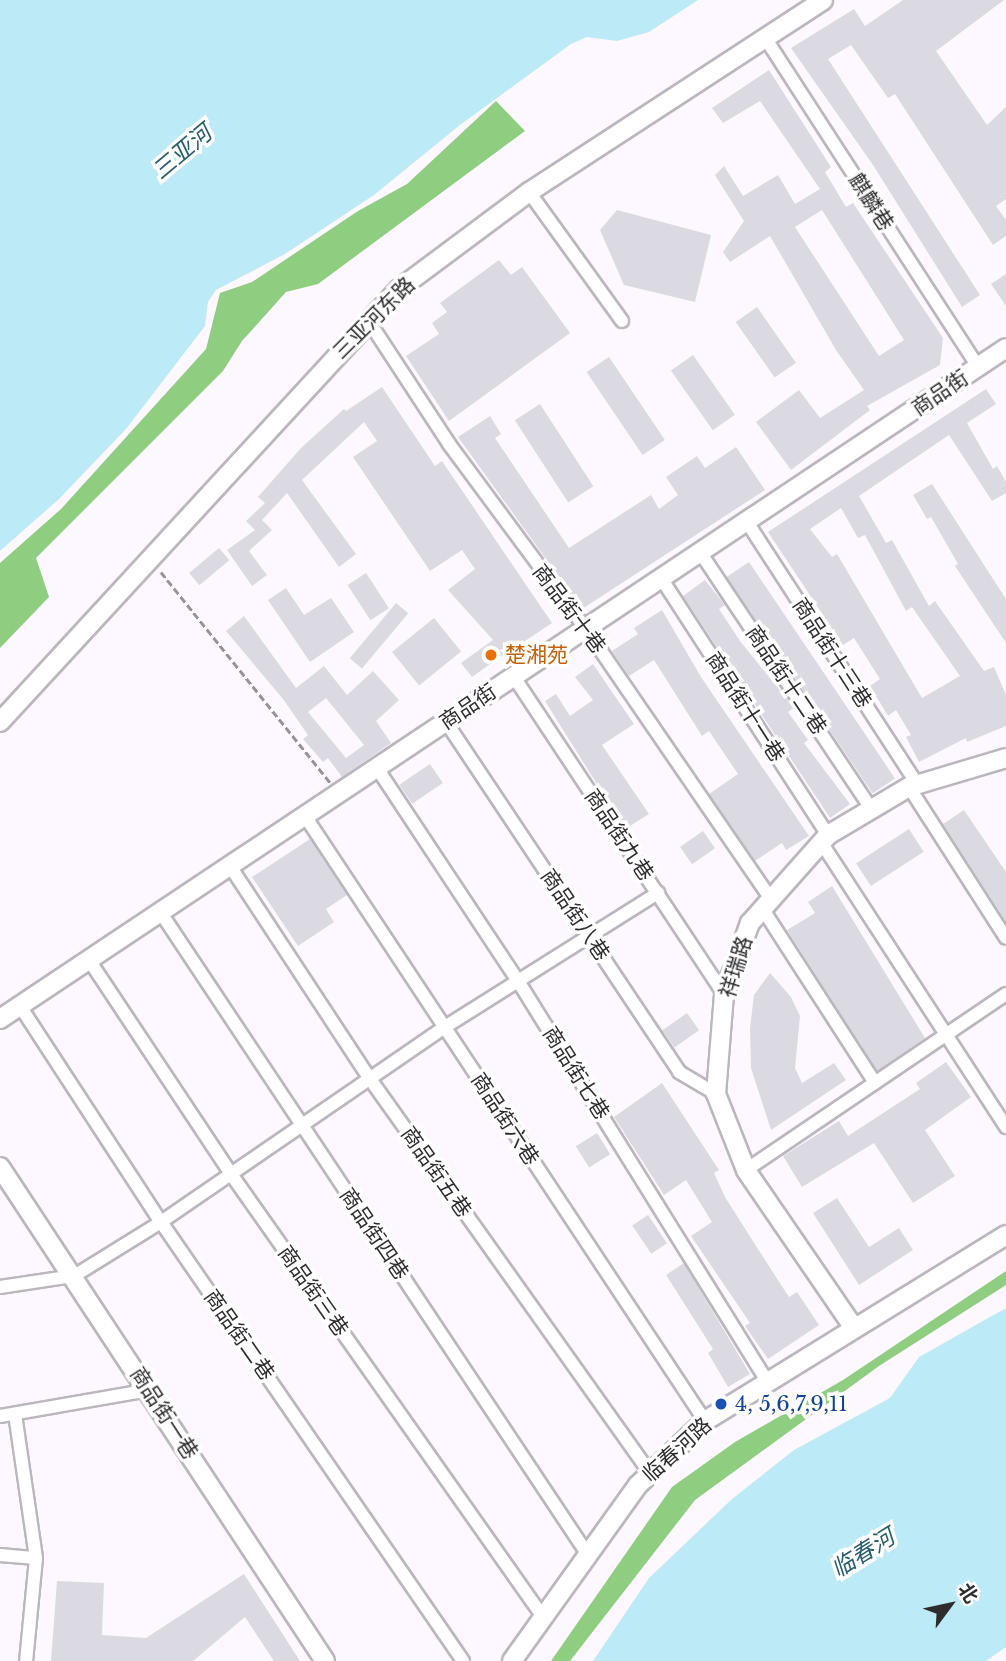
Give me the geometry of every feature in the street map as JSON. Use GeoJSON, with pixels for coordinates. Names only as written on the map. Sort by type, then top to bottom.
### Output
{"type":"FeatureCollection","features":[{"type":"Feature","properties":{"kind":"street","name":"三亚河东路"},"geometry":{"type":"LineString","coordinates":[[0,722],[399,289],[530,192],[822,0]]}},
{"type":"Feature","properties":{"kind":"street","name":"麒麟巷"},"geometry":{"type":"LineString","coordinates":[[764,36],[978,367]]}},
{"type":"Feature","properties":{"kind":"street"},"geometry":{"type":"LineString","coordinates":[[530,192],[622,321]]}},
{"type":"Feature","properties":{"kind":"street","name":"商品街十巷"},"geometry":{"type":"LineString","coordinates":[[368,320],[449,444],[586,629],[766,903],[875,1083]]}},
{"type":"Feature","properties":{"kind":"street","name":"商品街"},"geometry":{"type":"LineString","coordinates":[[0,1019],[1006,348]]}},
{"type":"Feature","properties":{"kind":"street","name":"商品街十三巷"},"geometry":{"type":"LineString","coordinates":[[747,522],[1006,938]]}},
{"type":"Feature","properties":{"kind":"street","name":"商品街十二巷"},"geometry":{"type":"LineString","coordinates":[[701,552],[872,808]]}},
{"type":"Feature","properties":{"kind":"street","name":"商品街十一巷"},"geometry":{"type":"LineString","coordinates":[[661,578],[1006,1127]]}},
{"type":"Feature","properties":{"kind":"street","name":"商品街九巷"},"geometry":{"type":"LineString","coordinates":[[514,677],[724,994]]}},
{"type":"Feature","properties":{"kind":"street","name":"商品街八巷"},"geometry":{"type":"LineString","coordinates":[[446,722],[679,1072],[716,1094]]}},
{"type":"Feature","properties":{"kind":"street","name":"祥瑞路"},"geometry":{"type":"LineString","coordinates":[[854,1328],[746,1171],[716,1094],[724,994],[750,923],[825,839],[872,808],[913,786],[1006,758]]}},
{"type":"Feature","properties":{"kind":"street","name":"商品街七巷"},"geometry":{"type":"LineString","coordinates":[[377,768],[518,981],[768,1382]]}},
{"type":"Feature","properties":{"kind":"street","name":"商品街六巷"},"geometry":{"type":"LineString","coordinates":[[305,816],[705,1421]]}},
{"type":"Feature","properties":{"kind":"street","name":"商品街五巷"},"geometry":{"type":"LineString","coordinates":[[230,866],[370,1079],[650,1473]]}},
{"type":"Feature","properties":{"kind":"street"},"geometry":{"type":"LineString","coordinates":[[0,1287],[75,1276],[161,1222],[445,1027],[658,893]]}},
{"type":"Feature","properties":{"kind":"street","name":"商品街四巷"},"geometry":{"type":"LineString","coordinates":[[161,913],[588,1555]]}},
{"type":"Feature","properties":{"kind":"street","name":"商品街三巷"},"geometry":{"type":"LineString","coordinates":[[89,960],[231,1174],[543,1617]]}},
{"type":"Feature","properties":{"kind":"street"},"geometry":{"type":"LineString","coordinates":[[746,1171],[1006,994]]}},
{"type":"Feature","properties":{"kind":"street","name":"商品街二巷"},"geometry":{"type":"LineString","coordinates":[[20,1006],[161,1222],[463,1661]]}},
{"type":"Feature","properties":{"kind":"street","name":"商品街一巷"},"geometry":{"type":"LineString","coordinates":[[0,1167],[75,1276],[325,1661]]}},
{"type":"Feature","properties":{"kind":"street","name":"临春河路"},"geometry":{"type":"LineString","coordinates":[[512,1661],[650,1473],[705,1421],[1006,1235]]}},
{"type":"Feature","properties":{"kind":"street"},"geometry":{"type":"LineString","coordinates":[[0,1416],[149,1390]]}},
{"type":"Feature","properties":{"kind":"street"},"geometry":{"type":"LineString","coordinates":[[15,1414],[36,1558],[26,1661]]}},
{"type":"Feature","properties":{"kind":"street"},"geometry":{"type":"LineString","coordinates":[[0,1555],[36,1558]]}},
{"type":"Feature","properties":{"kind":"path"},"geometry":{"type":"LineString","coordinates":[[150,558],[339,793]]}},
{"type":"Feature","properties":{"kind":"green space"},"geometry":{"type":"Polygon","coordinates":[[[496,101],[525,131],[318,284],[286,292],[242,341],[223,371],[36,558],[49,597],[0,648],[0,563],[61,509],[206,349],[220,293],[252,282],[358,211],[407,184],[496,101]]]}},
{"type":"Feature","properties":{"kind":"green space"},"geometry":{"type":"Polygon","coordinates":[[[1006,1271],[1006,1285],[879,1366],[695,1500],[570,1661],[551,1661],[672,1487],[735,1442],[843,1380],[1006,1271]]]}},
{"type":"Feature","properties":{"kind":"water","name":"三亚河"},"geometry":{"type":"Polygon","coordinates":[[[0,0],[698,0],[649,32],[617,41],[587,37],[571,44],[460,125],[374,195],[285,254],[216,290],[208,302],[205,326],[126,429],[59,499],[0,551],[0,0]]]}},
{"type":"Feature","properties":{"kind":"water","name":"临春河"},"geometry":{"type":"Polygon","coordinates":[[[1006,1308],[1006,1647],[986,1661],[593,1661],[649,1578],[732,1499],[794,1450],[890,1398],[919,1357],[1006,1308]]]}},
{"type":"Feature","properties":{"kind":"building"},"geometry":{"type":"Polygon","coordinates":[[[903,0],[1004,0],[936,51],[987,125],[1006,107],[1006,199],[996,206],[1006,220],[1006,236],[993,245],[895,94],[888,98],[851,45],[828,59],[980,295],[962,307],[873,165],[791,48],[854,9],[865,26],[903,0]]]}},
{"type":"Feature","properties":{"kind":"building"},"geometry":{"type":"Polygon","coordinates":[[[769,70],[831,167],[825,172],[846,207],[853,203],[943,338],[940,365],[867,406],[870,410],[791,470],[756,422],[799,390],[820,418],[864,390],[836,350],[770,236],[730,262],[723,252],[744,221],[715,175],[724,166],[743,196],[778,175],[795,204],[820,189],[760,101],[723,123],[712,108],[769,70]],[[822,210],[795,227],[879,356],[904,340],[822,210]]]}},
{"type":"Feature","properties":{"kind":"building"},"geometry":{"type":"Polygon","coordinates":[[[617,210],[711,235],[695,302],[624,285],[600,230],[617,210]]]}},
{"type":"Feature","properties":{"kind":"building"},"geometry":{"type":"Polygon","coordinates":[[[499,260],[511,275],[522,267],[570,333],[449,421],[406,356],[439,334],[432,323],[447,312],[440,303],[499,260]]]}},
{"type":"Feature","properties":{"kind":"building"},"geometry":{"type":"Polygon","coordinates":[[[1006,274],[1006,306],[991,284],[1006,274]]]}},
{"type":"Feature","properties":{"kind":"building"},"geometry":{"type":"Polygon","coordinates":[[[757,307],[796,363],[775,378],[736,322],[757,307]]]}},
{"type":"Feature","properties":{"kind":"building"},"geometry":{"type":"Polygon","coordinates":[[[693,355],[735,415],[713,430],[671,370],[693,355]]]}},
{"type":"Feature","properties":{"kind":"building"},"geometry":{"type":"Polygon","coordinates":[[[609,357],[665,440],[643,455],[587,372],[609,357]]]}},
{"type":"Feature","properties":{"kind":"building"},"geometry":{"type":"Polygon","coordinates":[[[382,387],[435,466],[442,461],[552,623],[522,643],[527,649],[510,662],[504,654],[472,677],[461,663],[493,640],[448,590],[475,569],[462,550],[430,571],[353,457],[377,441],[364,422],[302,480],[356,554],[339,567],[287,493],[262,520],[272,530],[249,551],[267,575],[252,586],[227,550],[255,530],[246,521],[265,503],[258,497],[301,448],[344,409],[346,411],[382,387]]]}},
{"type":"Feature","properties":{"kind":"building"},"geometry":{"type":"Polygon","coordinates":[[[986,389],[996,404],[967,423],[993,469],[997,466],[1006,482],[1006,493],[992,501],[949,435],[859,496],[886,543],[892,540],[929,606],[935,601],[984,671],[994,667],[1006,695],[1006,726],[967,742],[966,738],[919,762],[906,737],[911,735],[896,710],[888,716],[870,686],[880,679],[854,638],[843,645],[768,532],[986,389]],[[841,508],[810,529],[832,557],[837,554],[922,698],[960,676],[912,607],[906,611],[865,535],[858,538],[841,508]]]}},
{"type":"Feature","properties":{"kind":"building"},"geometry":{"type":"Polygon","coordinates":[[[540,404],[593,486],[568,503],[515,420],[540,404]]]}},
{"type":"Feature","properties":{"kind":"building"},"geometry":{"type":"Polygon","coordinates":[[[490,416],[501,434],[495,438],[569,548],[651,495],[659,509],[678,495],[666,477],[697,456],[705,468],[736,447],[765,490],[582,609],[458,437],[490,416]]]}},
{"type":"Feature","properties":{"kind":"building"},"geometry":{"type":"Polygon","coordinates":[[[932,484],[1006,599],[1006,643],[955,566],[958,564],[931,517],[927,519],[913,495],[932,484]]]}},
{"type":"Feature","properties":{"kind":"building"},"geometry":{"type":"Polygon","coordinates":[[[219,548],[229,560],[199,585],[189,573],[219,548]]]}},
{"type":"Feature","properties":{"kind":"building"},"geometry":{"type":"Polygon","coordinates":[[[749,562],[895,778],[873,793],[727,577],[749,562]]]}},
{"type":"Feature","properties":{"kind":"building"},"geometry":{"type":"Polygon","coordinates":[[[366,573],[389,608],[370,620],[348,585],[366,573]]]}},
{"type":"Feature","properties":{"kind":"building"},"geometry":{"type":"Polygon","coordinates":[[[705,580],[725,605],[719,609],[740,641],[794,708],[788,712],[808,740],[804,743],[850,804],[830,818],[683,596],[705,580]]]}},
{"type":"Feature","properties":{"kind":"building"},"geometry":{"type":"Polygon","coordinates":[[[286,588],[304,615],[331,598],[354,632],[310,662],[268,600],[286,588]]]}},
{"type":"Feature","properties":{"kind":"building"},"geometry":{"type":"Polygon","coordinates":[[[396,603],[408,613],[362,668],[350,658],[396,603]]]}},
{"type":"Feature","properties":{"kind":"building"},"geometry":{"type":"Polygon","coordinates":[[[662,610],[701,677],[809,836],[786,850],[782,843],[755,861],[709,794],[738,774],[709,731],[702,736],[654,660],[629,676],[612,651],[638,634],[634,628],[662,610]]]}},
{"type":"Feature","properties":{"kind":"building"},"geometry":{"type":"Polygon","coordinates":[[[244,616],[296,688],[324,666],[347,695],[373,671],[399,700],[376,721],[391,743],[342,777],[328,758],[323,762],[303,739],[308,735],[283,699],[226,631],[244,616]],[[326,698],[308,712],[346,758],[364,745],[326,698]]]}},
{"type":"Feature","properties":{"kind":"building"},"geometry":{"type":"Polygon","coordinates":[[[434,618],[461,651],[419,685],[392,652],[434,618]]]}},
{"type":"Feature","properties":{"kind":"building"},"geometry":{"type":"Polygon","coordinates":[[[593,664],[634,724],[602,745],[649,814],[625,829],[545,701],[556,694],[570,716],[593,700],[575,677],[593,664]]]}},
{"type":"Feature","properties":{"kind":"building"},"geometry":{"type":"Polygon","coordinates":[[[430,764],[443,783],[412,804],[399,785],[430,764]]]}},
{"type":"Feature","properties":{"kind":"building"},"geometry":{"type":"Polygon","coordinates":[[[964,810],[1006,872],[1006,922],[943,824],[964,810]]]}},
{"type":"Feature","properties":{"kind":"building"},"geometry":{"type":"Polygon","coordinates":[[[909,829],[924,852],[871,886],[856,863],[909,829]]]}},
{"type":"Feature","properties":{"kind":"building"},"geometry":{"type":"Polygon","coordinates":[[[703,831],[715,848],[692,864],[680,847],[703,831]]]}},
{"type":"Feature","properties":{"kind":"building"},"geometry":{"type":"Polygon","coordinates":[[[310,839],[347,895],[326,909],[334,922],[298,946],[252,877],[310,839]]]}},
{"type":"Feature","properties":{"kind":"building"},"geometry":{"type":"Polygon","coordinates":[[[832,886],[925,1038],[877,1071],[787,930],[815,913],[808,902],[832,886]]]}},
{"type":"Feature","properties":{"kind":"building"},"geometry":{"type":"Polygon","coordinates":[[[770,973],[791,997],[800,1016],[795,1068],[802,1083],[834,1063],[846,1080],[771,1130],[751,1068],[750,1028],[754,995],[770,973]]]}},
{"type":"Feature","properties":{"kind":"building"},"geometry":{"type":"Polygon","coordinates":[[[687,1013],[699,1030],[674,1047],[662,1030],[687,1013]]]}},
{"type":"Feature","properties":{"kind":"building"},"geometry":{"type":"Polygon","coordinates":[[[946,1062],[971,1097],[925,1130],[955,1176],[913,1203],[874,1143],[802,1187],[783,1156],[839,1121],[848,1136],[920,1089],[916,1083],[946,1062]]]}},
{"type":"Feature","properties":{"kind":"building"},"geometry":{"type":"Polygon","coordinates":[[[662,1083],[719,1170],[714,1173],[725,1197],[789,1297],[797,1292],[819,1325],[768,1359],[745,1326],[750,1323],[691,1236],[712,1222],[686,1180],[664,1195],[614,1117],[662,1083]]]}},
{"type":"Feature","properties":{"kind":"building"},"geometry":{"type":"Polygon","coordinates":[[[597,1133],[610,1154],[589,1167],[576,1146],[597,1133]]]}},
{"type":"Feature","properties":{"kind":"building"},"geometry":{"type":"Polygon","coordinates":[[[837,1198],[869,1247],[899,1228],[913,1250],[859,1285],[813,1213],[837,1198]]]}},
{"type":"Feature","properties":{"kind":"building"},"geometry":{"type":"Polygon","coordinates":[[[648,1215],[667,1243],[651,1254],[632,1226],[648,1215]]]}},
{"type":"Feature","properties":{"kind":"building"},"geometry":{"type":"Polygon","coordinates":[[[684,1263],[750,1374],[728,1387],[708,1353],[713,1349],[666,1275],[684,1263]]]}},
{"type":"Feature","properties":{"kind":"building"},"geometry":{"type":"Polygon","coordinates":[[[244,1574],[300,1661],[274,1661],[245,1617],[193,1661],[51,1661],[57,1581],[104,1583],[102,1635],[146,1638],[244,1574]]]}},
{"type":"Feature","properties":{"kind":"place","name":"楚湘苑"},"geometry":{"type":"Point","coordinates":[491,655]}},
{"type":"Feature","properties":{"kind":"place","name":"4, 5,6,7,9,11"},"geometry":{"type":"Point","coordinates":[721,1404]}}]}
